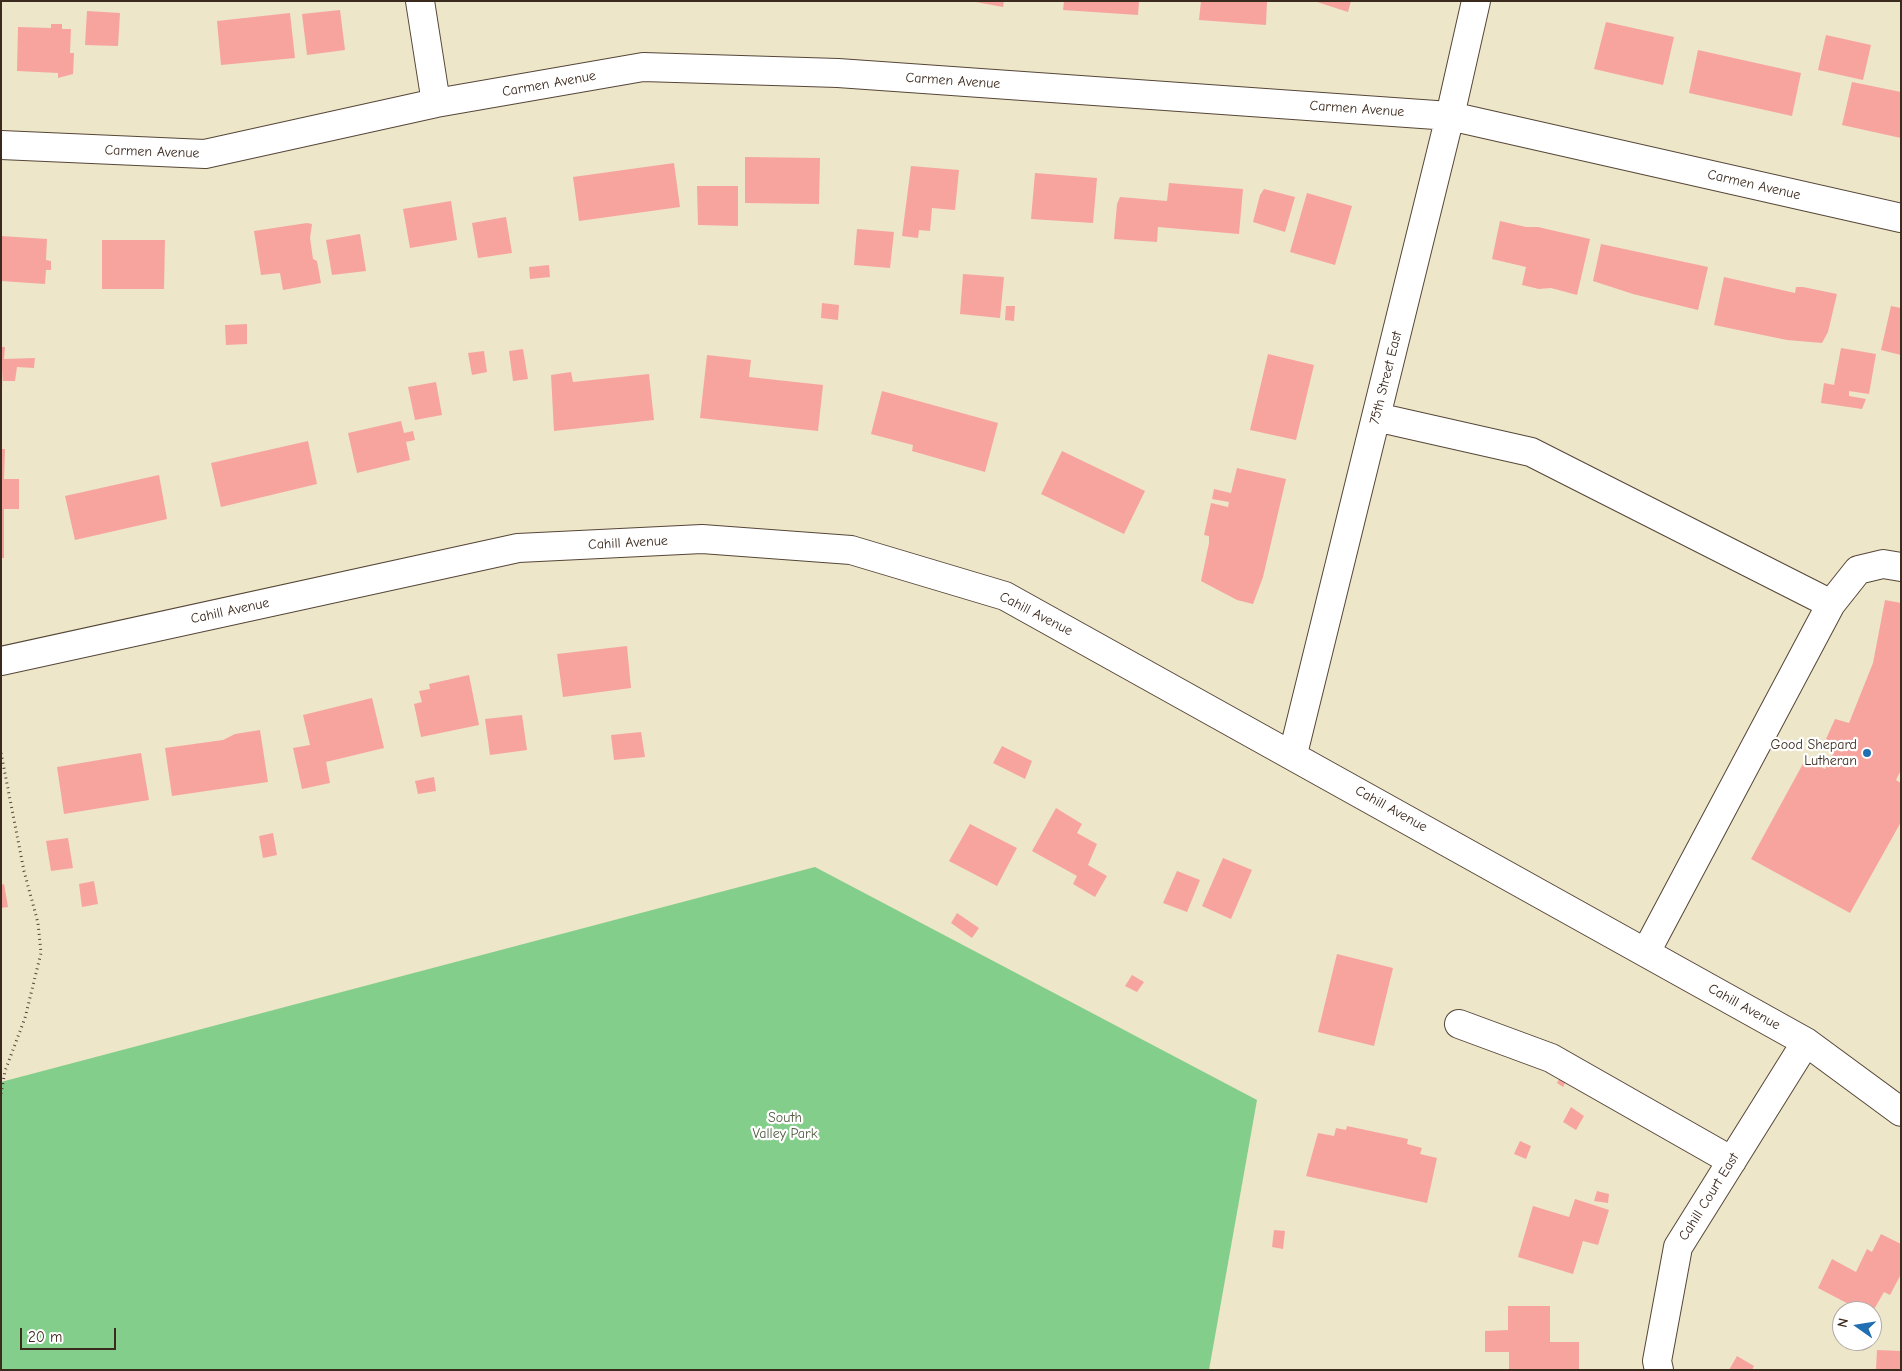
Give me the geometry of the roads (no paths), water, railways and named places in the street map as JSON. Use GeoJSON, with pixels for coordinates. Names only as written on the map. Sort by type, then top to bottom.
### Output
{"type":"FeatureCollection","features":[{"type":"Feature","properties":{"kind":"street"},"geometry":{"type":"LineString","coordinates":[[420,1],[436,103]]}},
{"type":"Feature","properties":{"kind":"street","name":"75th Street East"},"geometry":{"type":"LineString","coordinates":[[1293,754],[1450,116],[1476,1]]}},
{"type":"Feature","properties":{"kind":"street","name":"Carmen Avenue"},"geometry":{"type":"LineString","coordinates":[[1,145],[205,154],[436,103],[643,67],[838,73],[1450,116],[1901,218]]}},
{"type":"Feature","properties":{"kind":"street"},"geometry":{"type":"LineString","coordinates":[[1376,417],[1531,452],[1831,604]]}},
{"type":"Feature","properties":{"kind":"street","name":"Cahill Avenue"},"geometry":{"type":"LineString","coordinates":[[1,661],[518,548],[702,539],[851,550],[1005,596],[1293,754],[1806,1042],[1901,1112]]}},
{"type":"Feature","properties":{"kind":"street"},"geometry":{"type":"LineString","coordinates":[[1646,952],[1831,604],[1858,570],[1883,564],[1901,567]]}},
{"type":"Feature","properties":{"kind":"street"},"geometry":{"type":"LineString","coordinates":[[1459,1024],[1552,1058],[1732,1161]]}},
{"type":"Feature","properties":{"kind":"street","name":"Cahill Court East"},"geometry":{"type":"LineString","coordinates":[[1659,1370],[1657,1361],[1678,1247],[1806,1042]]}},
{"type":"Feature","properties":{"kind":"place","name":"Good Shepard Lutheran"},"geometry":{"type":"Point","coordinates":[1867,753]}},
{"type":"Feature","properties":{"kind":"park label","name":"South Valley Park"},"geometry":{"type":"Point","coordinates":[785,1126]}}]}
